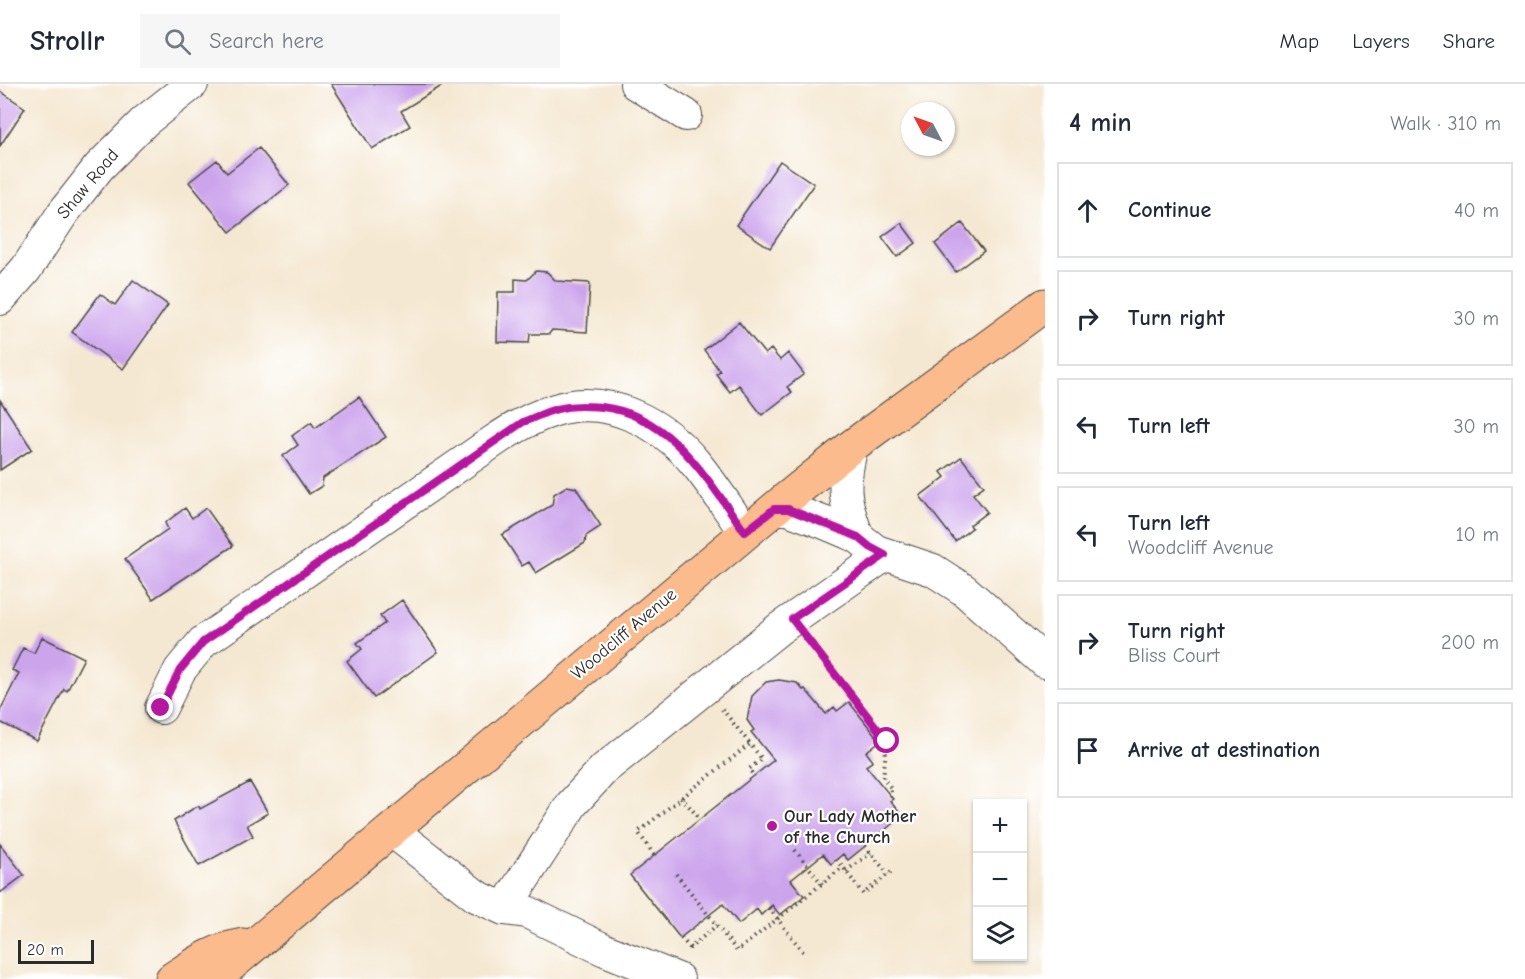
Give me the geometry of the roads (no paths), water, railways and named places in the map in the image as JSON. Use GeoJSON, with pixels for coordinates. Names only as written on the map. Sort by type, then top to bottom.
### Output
{"type":"FeatureCollection","features":[{"type":"Feature","properties":{"kind":"main road","name":"Woodcliff Avenue"},"geometry":{"type":"LineString","coordinates":[[214,979],[745,532],[852,446],[1045,304]]}},
{"type":"Feature","properties":{"kind":"main road"},"geometry":{"type":"LineString","coordinates":[[172,979],[203,958],[229,947],[256,942]]}},
{"type":"Feature","properties":{"kind":"street","name":"Shaw Road"},"geometry":{"type":"LineString","coordinates":[[0,299],[26,269],[63,213],[99,167],[145,121],[192,84]]}},
{"type":"Feature","properties":{"kind":"street"},"geometry":{"type":"LineString","coordinates":[[636,84],[686,115]]}},
{"type":"Feature","properties":{"kind":"street"},"geometry":{"type":"LineString","coordinates":[[161,708],[180,670],[203,642],[494,441],[523,422],[557,409],[584,405],[613,409],[631,414],[657,427],[697,465],[745,532]]}},
{"type":"Feature","properties":{"kind":"street"},"geometry":{"type":"LineString","coordinates":[[852,446],[845,472],[844,494],[858,537]]}},
{"type":"Feature","properties":{"kind":"street"},"geometry":{"type":"LineString","coordinates":[[774,509],[788,509],[858,537],[885,555],[933,570],[964,591],[1045,662]]}},
{"type":"Feature","properties":{"kind":"street"},"geometry":{"type":"LineString","coordinates":[[504,909],[572,804],[604,769],[792,619],[885,555]]}},
{"type":"Feature","properties":{"kind":"street"},"geometry":{"type":"LineString","coordinates":[[391,830],[476,896],[504,909],[527,912],[605,950],[678,979]]}},
{"type":"Feature","properties":{"kind":"place","name":"Our Lady Mother of the Church"},"geometry":{"type":"Point","coordinates":[772,826]}}]}
